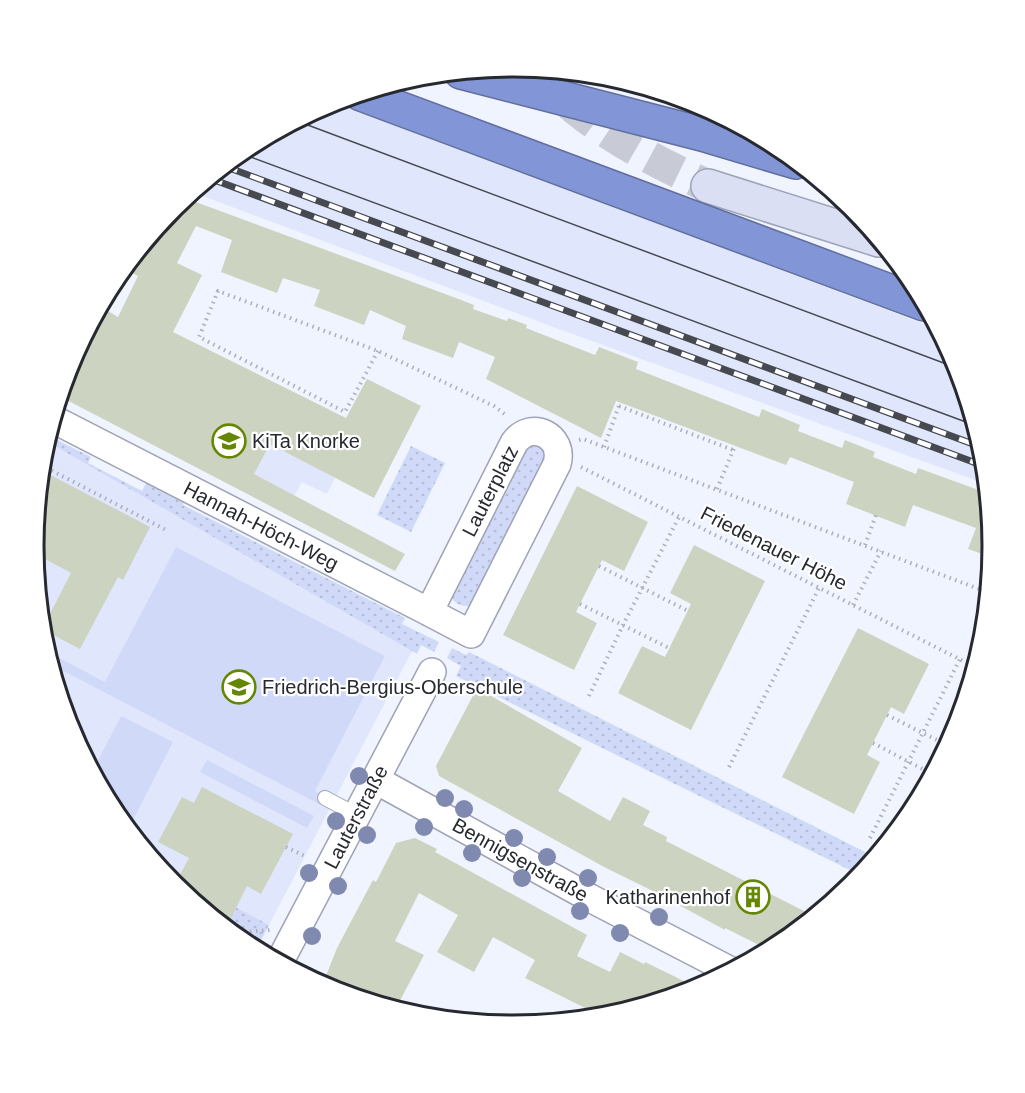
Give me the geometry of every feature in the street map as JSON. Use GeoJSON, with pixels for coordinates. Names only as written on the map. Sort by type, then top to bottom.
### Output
{"type":"FeatureCollection","features":[{"type":"Feature","properties":{"kind":"highway"},"geometry":{"type":"LineString","coordinates":[[487,79],[702,134],[768,154]]}},
{"type":"Feature","properties":{"kind":"highway"},"geometry":{"type":"LineString","coordinates":[[373,99],[910,299]]}},
{"type":"Feature","properties":{"kind":"main road"},"geometry":{"type":"LineString","coordinates":[[708,186],[863,235]]}},
{"type":"Feature","properties":{"kind":"street","name":"Hannah-Höch-Weg"},"geometry":{"type":"LineString","coordinates":[[60,422],[471,634],[558,451]]}},
{"type":"Feature","properties":{"kind":"street","name":"Lauterplatz"},"geometry":{"type":"LineString","coordinates":[[429,612],[518,436],[526,432],[546,434],[553,439],[558,451]]}},
{"type":"Feature","properties":{"kind":"street","name":"Lauterstraße"},"geometry":{"type":"LineString","coordinates":[[283,956],[432,672]]}},
{"type":"Feature","properties":{"kind":"street","name":"Bennigsenstraße"},"geometry":{"type":"LineString","coordinates":[[376,780],[590,898],[721,966]]}},
{"type":"Feature","properties":{"kind":"lane"},"geometry":{"type":"LineString","coordinates":[[325,798],[357,815]]}},
{"type":"Feature","properties":{"kind":"path"},"geometry":{"type":"LineString","coordinates":[[378,351],[345,412],[199,337],[218,291],[378,351],[494,406],[526,432]]}},
{"type":"Feature","properties":{"kind":"path"},"geometry":{"type":"LineString","coordinates":[[604,447],[619,405],[734,448],[717,489]]}},
{"type":"Feature","properties":{"kind":"path","name":"Friedenauer Höhe"},"geometry":{"type":"LineString","coordinates":[[558,451],[583,439],[979,587]]}},
{"type":"Feature","properties":{"kind":"path","name":"Friedenauer Höhe"},"geometry":{"type":"LineString","coordinates":[[558,451],[679,517],[967,663]]}},
{"type":"Feature","properties":{"kind":"path"},"geometry":{"type":"LineString","coordinates":[[51,470],[168,531]]}},
{"type":"Feature","properties":{"kind":"path"},"geometry":{"type":"LineString","coordinates":[[865,545],[876,515]]}},
{"type":"Feature","properties":{"kind":"path"},"geometry":{"type":"LineString","coordinates":[[589,696],[641,588],[679,517]]}},
{"type":"Feature","properties":{"kind":"path"},"geometry":{"type":"LineString","coordinates":[[853,605],[881,551]]}},
{"type":"Feature","properties":{"kind":"path"},"geometry":{"type":"LineString","coordinates":[[599,566],[688,611]]}},
{"type":"Feature","properties":{"kind":"path"},"geometry":{"type":"LineString","coordinates":[[729,766],[819,588]]}},
{"type":"Feature","properties":{"kind":"path"},"geometry":{"type":"LineString","coordinates":[[580,604],[669,648]]}},
{"type":"Feature","properties":{"kind":"path"},"geometry":{"type":"LineString","coordinates":[[870,838],[960,659]]}},
{"type":"Feature","properties":{"kind":"path"},"geometry":{"type":"LineString","coordinates":[[887,715],[939,741]]}},
{"type":"Feature","properties":{"kind":"path"},"geometry":{"type":"LineString","coordinates":[[873,743],[925,770]]}},
{"type":"Feature","properties":{"kind":"path"},"geometry":{"type":"LineString","coordinates":[[286,847],[310,859]]}},
{"type":"Feature","properties":{"kind":"path"},"geometry":{"type":"LineString","coordinates":[[246,932],[273,929]]}},
{"type":"Feature","properties":{"kind":"shaded area"},"geometry":{"type":"Polygon","coordinates":[[[348,107],[926,325],[957,396],[966,425],[976,480],[559,329],[201,196],[227,174],[278,140],[348,107]]]}},
{"type":"Feature","properties":{"kind":"shaded area"},"geometry":{"type":"Polygon","coordinates":[[[163,379],[335,478],[327,494],[302,482],[291,502],[291,516],[163,379]]]}},
{"type":"Feature","properties":{"kind":"shaded area"},"geometry":{"type":"Polygon","coordinates":[[[532,439],[552,452],[472,606],[459,604],[450,595],[519,447],[532,439]]]}},
{"type":"Feature","properties":{"kind":"shaded area"},"geometry":{"type":"Polygon","coordinates":[[[56,440],[91,457],[88,463],[142,491],[149,478],[186,497],[183,505],[405,618],[402,624],[439,642],[434,652],[421,645],[417,654],[55,446],[56,440]]]}},
{"type":"Feature","properties":{"kind":"shaded area","name":"Friedrich-Bergius-Oberschule"},"geometry":{"type":"Polygon","coordinates":[[[55,446],[412,651],[269,925],[181,878],[140,832],[123,807],[106,781],[79,726],[59,668],[45,577],[45,516],[55,446]]]}},
{"type":"Feature","properties":{"kind":"shaded area"},"geometry":{"type":"Polygon","coordinates":[[[411,446],[445,463],[411,532],[377,515],[411,446]]]}},
{"type":"Feature","properties":{"kind":"shaded area"},"geometry":{"type":"Polygon","coordinates":[[[176,547],[385,656],[315,791],[325,797],[321,805],[59,669],[57,657],[105,682],[176,547]]]}},
{"type":"Feature","properties":{"kind":"shaded area"},"geometry":{"type":"Polygon","coordinates":[[[452,648],[466,655],[469,652],[867,853],[851,871],[456,676],[461,666],[447,658],[452,648]]]}},
{"type":"Feature","properties":{"kind":"shaded area"},"geometry":{"type":"Polygon","coordinates":[[[121,716],[173,742],[133,821],[97,763],[121,716]]]}},
{"type":"Feature","properties":{"kind":"shaded area"},"geometry":{"type":"Polygon","coordinates":[[[207,760],[314,816],[307,828],[200,772],[207,760]]]}},
{"type":"Feature","properties":{"kind":"shaded area"},"geometry":{"type":"Polygon","coordinates":[[[182,879],[269,925],[260,942],[227,919],[182,879]]]}},
{"type":"Feature","properties":{"kind":"building"},"geometry":{"type":"Polygon","coordinates":[[[195,202],[456,298],[474,305],[473,309],[507,321],[508,318],[527,325],[526,328],[595,355],[599,347],[638,362],[636,369],[759,417],[762,409],[800,425],[798,431],[842,448],[845,440],[875,452],[873,457],[916,474],[918,468],[977,490],[982,554],[968,549],[976,528],[913,505],[905,527],[846,504],[854,482],[790,457],[786,465],[616,401],[601,438],[486,379],[495,357],[459,342],[453,358],[402,339],[406,326],[370,310],[364,325],[314,306],[320,290],[283,278],[277,293],[221,272],[232,240],[196,226],[177,263],[202,275],[173,332],[346,418],[367,379],[421,406],[374,498],[270,444],[254,474],[405,554],[395,571],[67,400],[79,367],[106,312],[107,310],[118,317],[138,276],[132,273],[140,261],[195,202]]]}},
{"type":"Feature","properties":{"kind":"building"},"geometry":{"type":"Polygon","coordinates":[[[50,475],[150,527],[123,580],[118,577],[80,649],[52,634],[49,615],[71,573],[44,559],[45,516],[50,475]]]}},
{"type":"Feature","properties":{"kind":"building"},"geometry":{"type":"Polygon","coordinates":[[[577,486],[648,522],[624,571],[602,560],[576,612],[597,623],[574,670],[503,635],[577,486]]]}},
{"type":"Feature","properties":{"kind":"building"},"geometry":{"type":"Polygon","coordinates":[[[694,545],[765,581],[691,730],[618,693],[642,646],[665,657],[691,604],[670,593],[694,545]]]}},
{"type":"Feature","properties":{"kind":"building"},"geometry":{"type":"Polygon","coordinates":[[[858,628],[929,664],[904,714],[891,707],[867,755],[880,762],[854,814],[782,777],[858,628]]]}},
{"type":"Feature","properties":{"kind":"building"},"geometry":{"type":"Polygon","coordinates":[[[477,688],[582,748],[558,791],[610,821],[623,797],[650,811],[643,825],[667,837],[666,841],[806,912],[759,945],[725,928],[725,930],[606,868],[439,776],[436,766],[477,688]]]}},
{"type":"Feature","properties":{"kind":"building"},"geometry":{"type":"Polygon","coordinates":[[[202,787],[293,834],[261,894],[247,886],[230,921],[179,876],[189,858],[158,842],[182,797],[194,803],[202,787]]]}},
{"type":"Feature","properties":{"kind":"building"},"geometry":{"type":"Polygon","coordinates":[[[415,838],[437,849],[435,852],[587,935],[577,956],[610,972],[620,952],[686,982],[634,1000],[587,1009],[525,978],[535,960],[493,937],[474,972],[437,952],[458,915],[419,893],[395,941],[424,955],[399,1002],[362,991],[326,977],[337,948],[373,880],[376,882],[396,843],[415,838]]]}},
{"type":"Feature","properties":{"kind":"tunnel"},"geometry":{"type":"LineString","coordinates":[[544,79],[592,122],[624,143],[708,186]]}},
{"type":"Feature","properties":{"kind":"tram line"},"geometry":{"type":"LineString","coordinates":[[307,125],[944,363]]}},
{"type":"Feature","properties":{"kind":"tram line"},"geometry":{"type":"LineString","coordinates":[[252,157],[965,422]]}},
{"type":"Feature","properties":{"kind":"railway"},"geometry":{"type":"LineString","coordinates":[[234,170],[970,443]]}},
{"type":"Feature","properties":{"kind":"railway"},"geometry":{"type":"LineString","coordinates":[[218,181],[973,462]]}},
{"type":"Feature","properties":{"kind":"place","name":"KiTa Knorke"},"geometry":{"type":"Point","coordinates":[229,441]}},
{"type":"Feature","properties":{"kind":"place","name":"Friedrich-Bergius-Oberschule"},"geometry":{"type":"Point","coordinates":[239,687]}},
{"type":"Feature","properties":{"kind":"place","name":"Katharinenhof"},"geometry":{"type":"Point","coordinates":[753,897]}}]}
